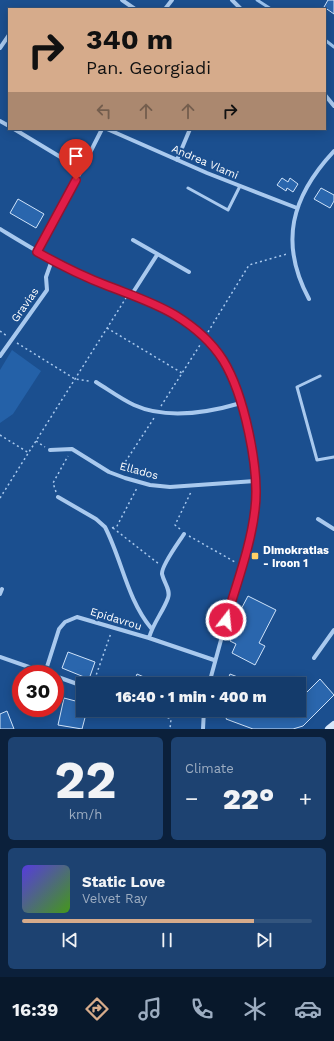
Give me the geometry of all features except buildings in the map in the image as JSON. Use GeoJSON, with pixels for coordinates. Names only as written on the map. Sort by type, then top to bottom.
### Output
{"type":"FeatureCollection","features":[{"type":"Feature","properties":{"kind":"street"},"geometry":{"type":"LineString","coordinates":[[122,0],[134,8]]}},
{"type":"Feature","properties":{"kind":"street"},"geometry":{"type":"LineString","coordinates":[[166,8],[172,0]]}},
{"type":"Feature","properties":{"kind":"street"},"geometry":{"type":"LineString","coordinates":[[232,0],[240,8]]}},
{"type":"Feature","properties":{"kind":"street"},"geometry":{"type":"LineString","coordinates":[[0,48],[8,36]]}},
{"type":"Feature","properties":{"kind":"street"},"geometry":{"type":"LineString","coordinates":[[326,96],[334,106]]}},
{"type":"Feature","properties":{"kind":"street"},"geometry":{"type":"LineString","coordinates":[[16,130],[82,170]]}},
{"type":"Feature","properties":{"kind":"street"},"geometry":{"type":"LineString","coordinates":[[37,252],[82,170],[102,130]]}},
{"type":"Feature","properties":{"kind":"street","name":"Andrea Vlami"},"geometry":{"type":"LineString","coordinates":[[109,130],[240,186],[297,208]]}},
{"type":"Feature","properties":{"kind":"street"},"geometry":{"type":"LineString","coordinates":[[178,160],[190,130]]}},
{"type":"Feature","properties":{"kind":"street"},"geometry":{"type":"LineString","coordinates":[[309,300],[298,274],[293,252],[293,234],[297,208],[308,184],[334,151]]}},
{"type":"Feature","properties":{"kind":"street"},"geometry":{"type":"LineString","coordinates":[[0,229],[52,260],[99,282],[150,301],[174,315],[204,338],[222,359],[236,390],[240,403],[250,447],[256,497],[253,520],[242,566],[210,677]]}},
{"type":"Feature","properties":{"kind":"street"},"geometry":{"type":"LineString","coordinates":[[133,240],[189,272]]}},
{"type":"Feature","properties":{"kind":"street"},"geometry":{"type":"LineString","coordinates":[[130,293],[157,255]]}},
{"type":"Feature","properties":{"kind":"street","name":"Gravias"},"geometry":{"type":"LineString","coordinates":[[0,356],[47,290],[46,277],[52,260]]}},
{"type":"Feature","properties":{"kind":"street"},"geometry":{"type":"LineString","coordinates":[[96,382],[134,405],[158,411],[194,413],[221,409],[240,403]]}},
{"type":"Feature","properties":{"kind":"street"},"geometry":{"type":"LineString","coordinates":[[50,450],[72,449]]}},
{"type":"Feature","properties":{"kind":"street","name":"Ellados"},"geometry":{"type":"LineString","coordinates":[[72,449],[117,475],[140,483],[160,486],[255,481]]}},
{"type":"Feature","properties":{"kind":"street"},"geometry":{"type":"LineString","coordinates":[[58,497],[101,522],[107,532],[135,603],[151,628]]}},
{"type":"Feature","properties":{"kind":"street"},"geometry":{"type":"LineString","coordinates":[[318,519],[334,529]]}},
{"type":"Feature","properties":{"kind":"street"},"geometry":{"type":"LineString","coordinates":[[149,638],[151,628],[168,598],[168,589],[162,575],[164,567],[184,534]]}},
{"type":"Feature","properties":{"kind":"street"},"geometry":{"type":"LineString","coordinates":[[0,594],[2,589]]}},
{"type":"Feature","properties":{"kind":"street","name":"Epidavrou"},"geometry":{"type":"LineString","coordinates":[[49,665],[58,632],[65,622],[77,617],[149,638],[214,660]]}},
{"type":"Feature","properties":{"kind":"street"},"geometry":{"type":"LineString","coordinates":[[314,658],[334,630]]}},
{"type":"Feature","properties":{"kind":"street"},"geometry":{"type":"LineString","coordinates":[[0,657],[24,665]]}},
{"type":"Feature","properties":{"kind":"street"},"geometry":{"type":"LineString","coordinates":[[64,679],[76,684]]}},
{"type":"Feature","properties":{"kind":"street"},"geometry":{"type":"LineString","coordinates":[[203,729],[204,717]]}},
{"type":"Feature","properties":{"kind":"street"},"geometry":{"type":"LineString","coordinates":[[329,729],[334,725]]}},
{"type":"Feature","properties":{"kind":"lane"},"geometry":{"type":"LineString","coordinates":[[188,188],[228,210],[240,186]]}},
{"type":"Feature","properties":{"kind":"lane"},"geometry":{"type":"LineString","coordinates":[[320,376],[297,387],[317,460],[334,456]]}},
{"type":"Feature","properties":{"kind":"path"},"geometry":{"type":"LineString","coordinates":[[117,475],[182,374],[249,265],[293,252]]}},
{"type":"Feature","properties":{"kind":"path"},"geometry":{"type":"LineString","coordinates":[[0,498],[130,293]]}},
{"type":"Feature","properties":{"kind":"path"},"geometry":{"type":"LineString","coordinates":[[107,328],[182,374]]}},
{"type":"Feature","properties":{"kind":"path"},"geometry":{"type":"LineString","coordinates":[[0,331],[75,379],[96,382]]}},
{"type":"Feature","properties":{"kind":"path"},"geometry":{"type":"LineString","coordinates":[[0,435],[29,453]]}},
{"type":"Feature","properties":{"kind":"path"},"geometry":{"type":"LineString","coordinates":[[36,441],[50,450]]}},
{"type":"Feature","properties":{"kind":"path"},"geometry":{"type":"LineString","coordinates":[[58,497],[53,483],[72,449]]}},
{"type":"Feature","properties":{"kind":"path"},"geometry":{"type":"LineString","coordinates":[[107,532],[117,526],[140,483]]}},
{"type":"Feature","properties":{"kind":"path"},"geometry":{"type":"LineString","coordinates":[[195,485],[175,525],[184,534],[242,566]]}},
{"type":"Feature","properties":{"kind":"path"},"geometry":{"type":"LineString","coordinates":[[113,528],[164,567]]}},
{"type":"Feature","properties":{"kind":"path"},"geometry":{"type":"LineString","coordinates":[[95,677],[113,627]]}},
{"type":"Feature","properties":{"kind":"path"},"geometry":{"type":"LineString","coordinates":[[166,717],[171,719],[170,729]]}},
{"type":"Feature","properties":{"kind":"shaded area"},"geometry":{"type":"Polygon","coordinates":[[[12,350],[41,371],[13,414],[0,423],[0,370],[12,350]]]}},
{"type":"Feature","properties":{"kind":"waterway"},"geometry":{"type":"LineString","coordinates":[[257,0],[269,8]]}},
{"type":"Feature","properties":{"kind":"waterway"},"geometry":{"type":"LineString","coordinates":[[326,41],[334,47]]}},
{"type":"Feature","properties":{"kind":"place","name":"Dimokratias - Iroon 1"},"geometry":{"type":"Point","coordinates":[255,556]}},
{"type":"Feature","properties":{"kind":"route"},"geometry":{"type":"LineString","coordinates":[[76,180],[37,252],[87,277],[150,301],[183,320],[204,338],[217,352],[227,369],[236,390],[247,428],[256,497],[251,530],[226,620]]}}]}
